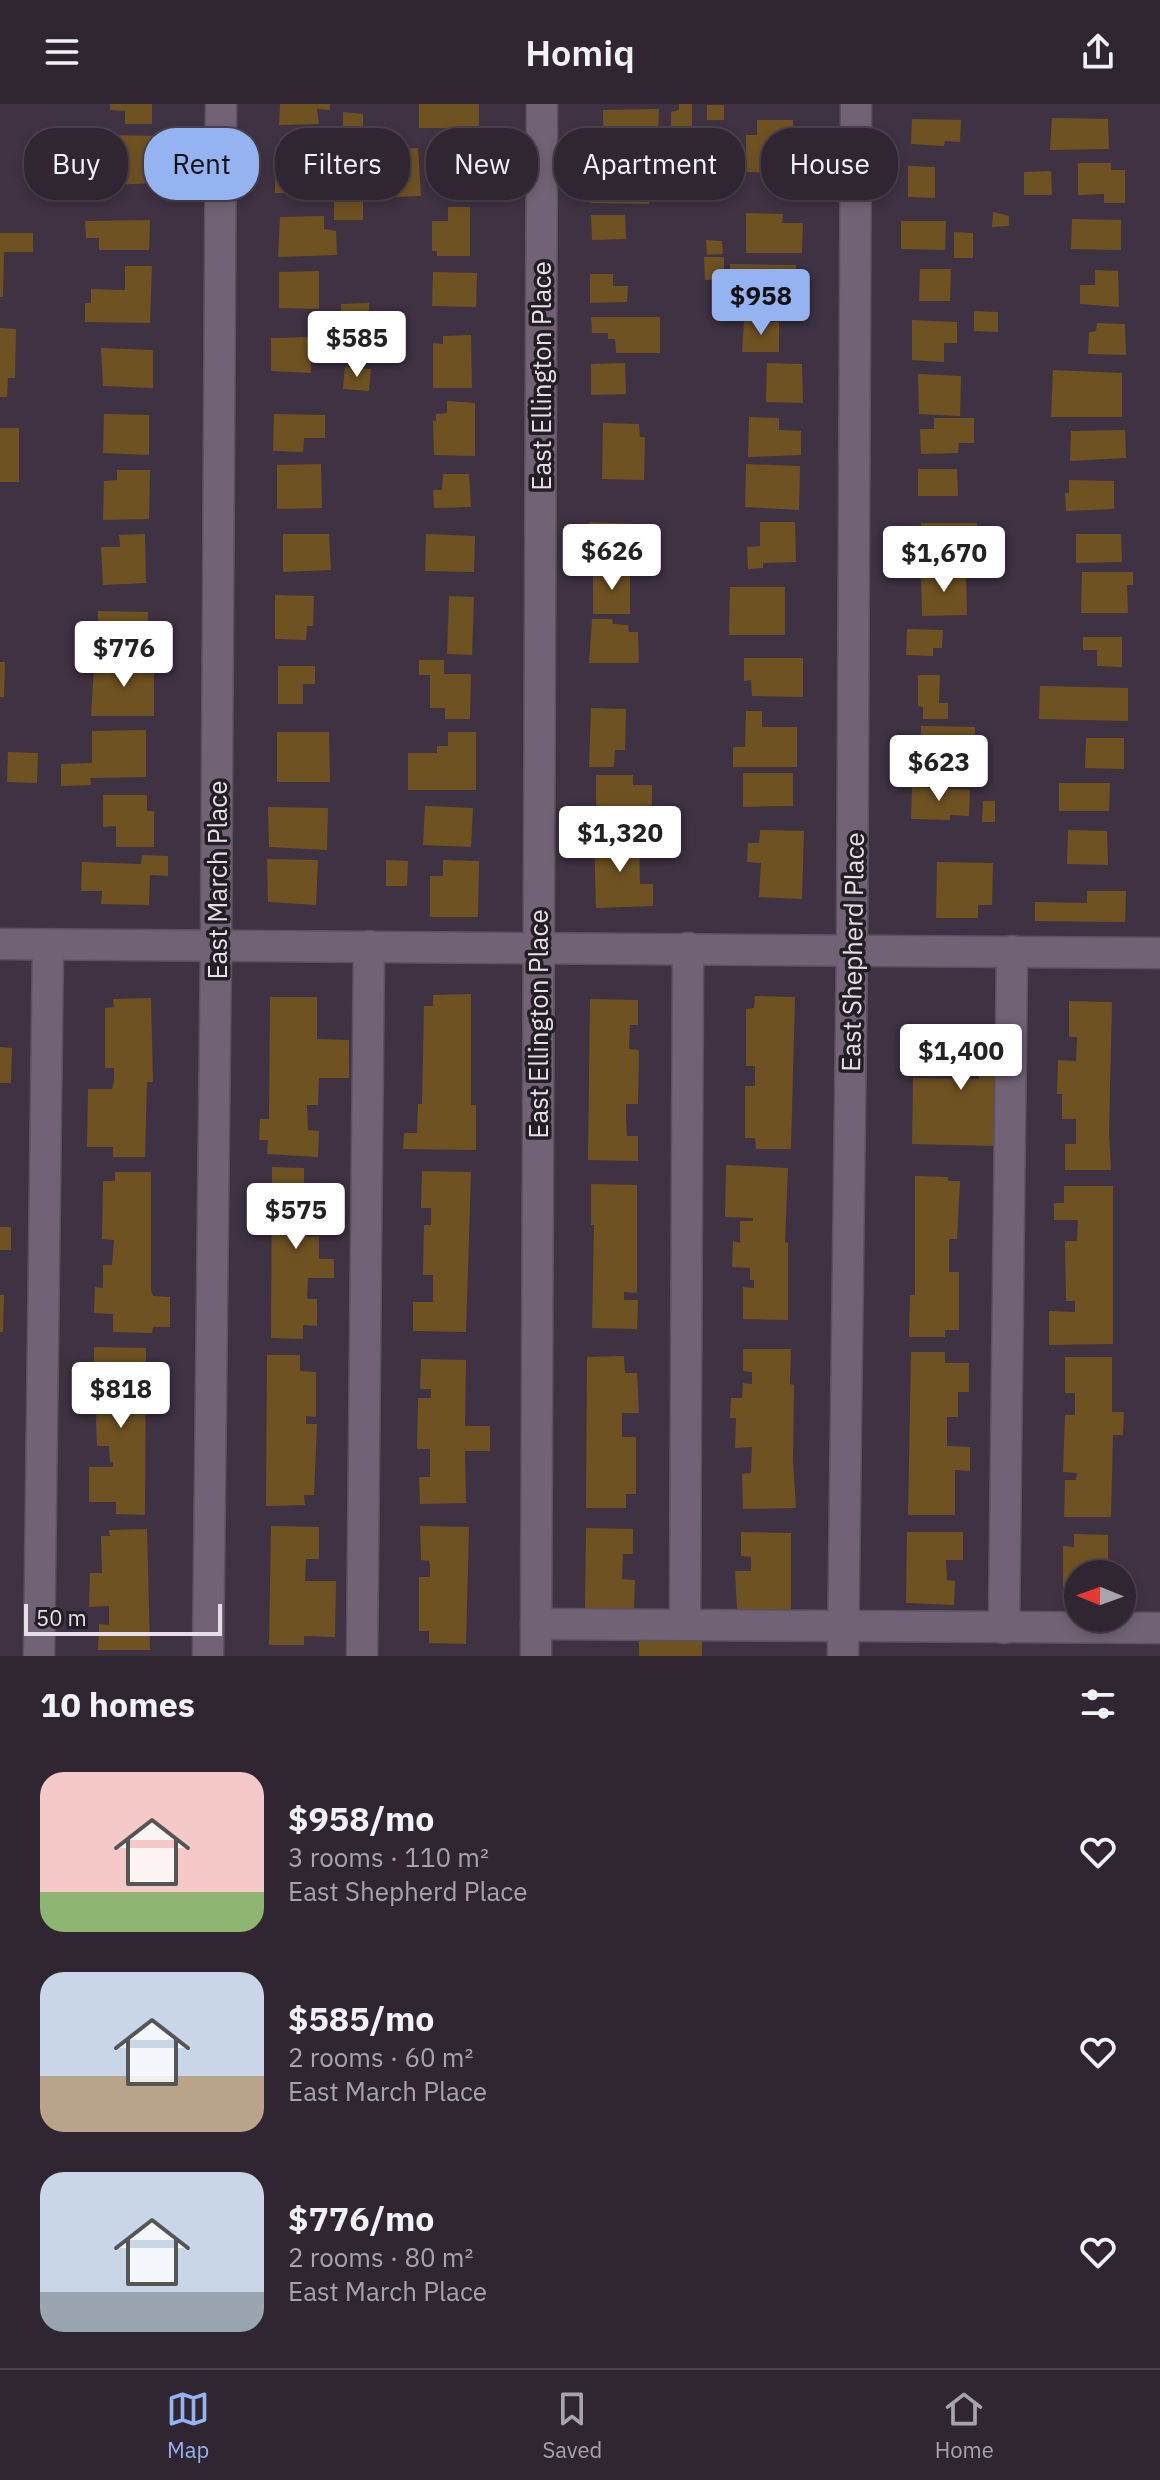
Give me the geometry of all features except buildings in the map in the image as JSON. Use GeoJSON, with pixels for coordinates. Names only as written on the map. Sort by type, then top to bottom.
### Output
{"type":"FeatureCollection","features":[{"type":"Feature","properties":{"kind":"street","name":"East March Place"},"geometry":{"type":"LineString","coordinates":[[208,1656],[221,104]]}},
{"type":"Feature","properties":{"kind":"street","name":"East Ellington Place"},"geometry":{"type":"LineString","coordinates":[[536,1656],[542,104]]}},
{"type":"Feature","properties":{"kind":"street","name":"East Shepherd Place"},"geometry":{"type":"LineString","coordinates":[[843,1641],[852,949],[856,104]]}},
{"type":"Feature","properties":{"kind":"street"},"geometry":{"type":"LineString","coordinates":[[0,944],[1160,953]]}},
{"type":"Feature","properties":{"kind":"street"},"geometry":{"type":"LineString","coordinates":[[39,1656],[48,945]]}},
{"type":"Feature","properties":{"kind":"street"},"geometry":{"type":"LineString","coordinates":[[362,1656],[369,946]]}},
{"type":"Feature","properties":{"kind":"street"},"geometry":{"type":"LineString","coordinates":[[685,1625],[688,948]]}},
{"type":"Feature","properties":{"kind":"street"},"geometry":{"type":"LineString","coordinates":[[1004,1628],[1012,951]]}},
{"type":"Feature","properties":{"kind":"street"},"geometry":{"type":"LineString","coordinates":[[536,1624],[685,1625],[843,1641],[1004,1628],[1160,1628]]}}]}
